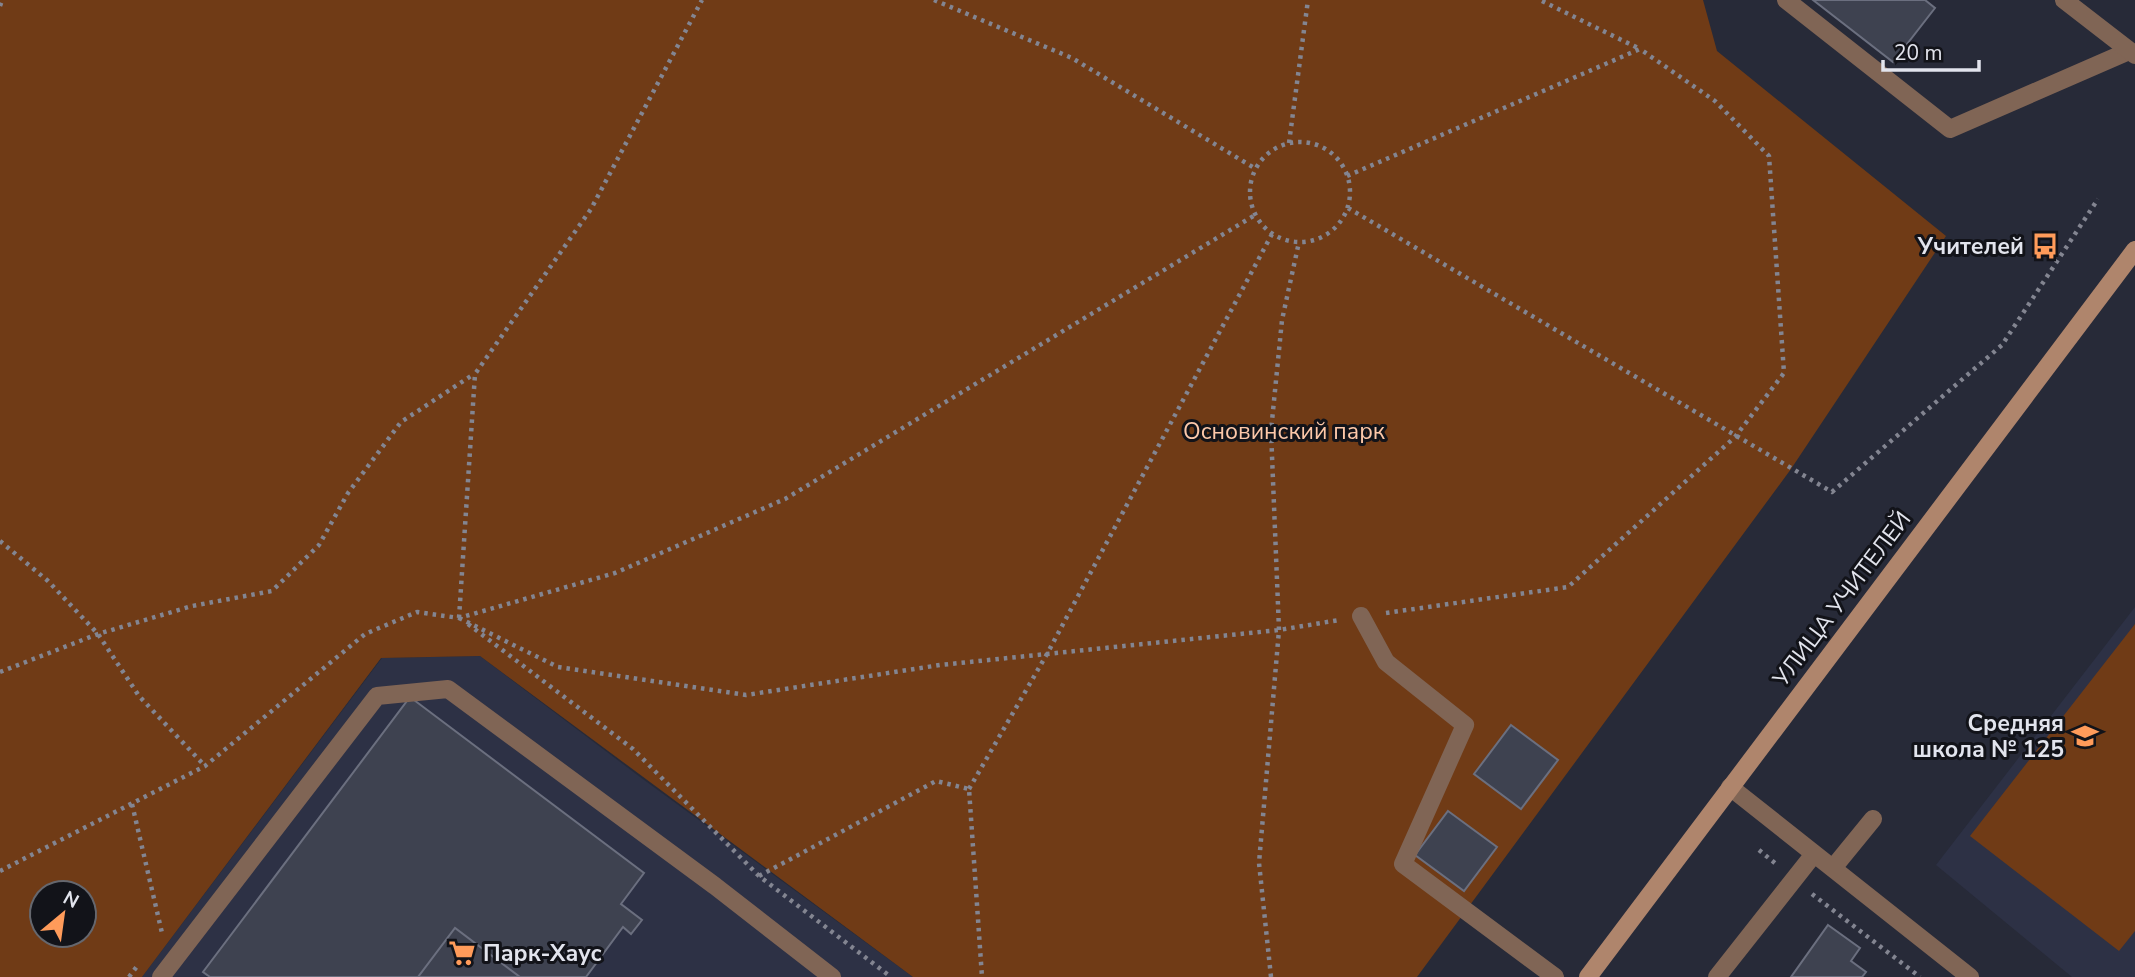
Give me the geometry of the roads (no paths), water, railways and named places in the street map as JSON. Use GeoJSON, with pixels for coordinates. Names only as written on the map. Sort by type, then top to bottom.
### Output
{"type":"FeatureCollection","features":[{"type":"Feature","properties":{"kind":"main road","name":"УЛИЦА УЧИТЕЛЕЙ"},"geometry":{"type":"LineString","coordinates":[[1588,977],[2135,250]]}},
{"type":"Feature","properties":{"kind":"street"},"geometry":{"type":"LineString","coordinates":[[1786,0],[1950,129],[2132,53],[2063,0]]}},
{"type":"Feature","properties":{"kind":"street"},"geometry":{"type":"LineString","coordinates":[[1361,616],[1386,662],[1465,725],[1403,864],[1555,977]]}},
{"type":"Feature","properties":{"kind":"street"},"geometry":{"type":"LineString","coordinates":[[162,977],[377,696],[447,688],[715,886],[832,977]]}},
{"type":"Feature","properties":{"kind":"street"},"geometry":{"type":"LineString","coordinates":[[1730,787],[1970,977]]}},
{"type":"Feature","properties":{"kind":"street"},"geometry":{"type":"LineString","coordinates":[[1833,868],[1873,819]]}},
{"type":"Feature","properties":{"kind":"street"},"geometry":{"type":"LineString","coordinates":[[1717,977],[1814,854]]}},
{"type":"Feature","properties":{"kind":"place","name":"Учителей"},"geometry":{"type":"Point","coordinates":[2045,246]}},
{"type":"Feature","properties":{"kind":"place","name":"Средняя школа № 125"},"geometry":{"type":"Point","coordinates":[2085,736]}},
{"type":"Feature","properties":{"kind":"place","name":"Парк-Хаус"},"geometry":{"type":"Point","coordinates":[462,953]}},
{"type":"Feature","properties":{"kind":"park label","name":"Основинский парк"},"geometry":{"type":"Point","coordinates":[1284,431]}}]}
